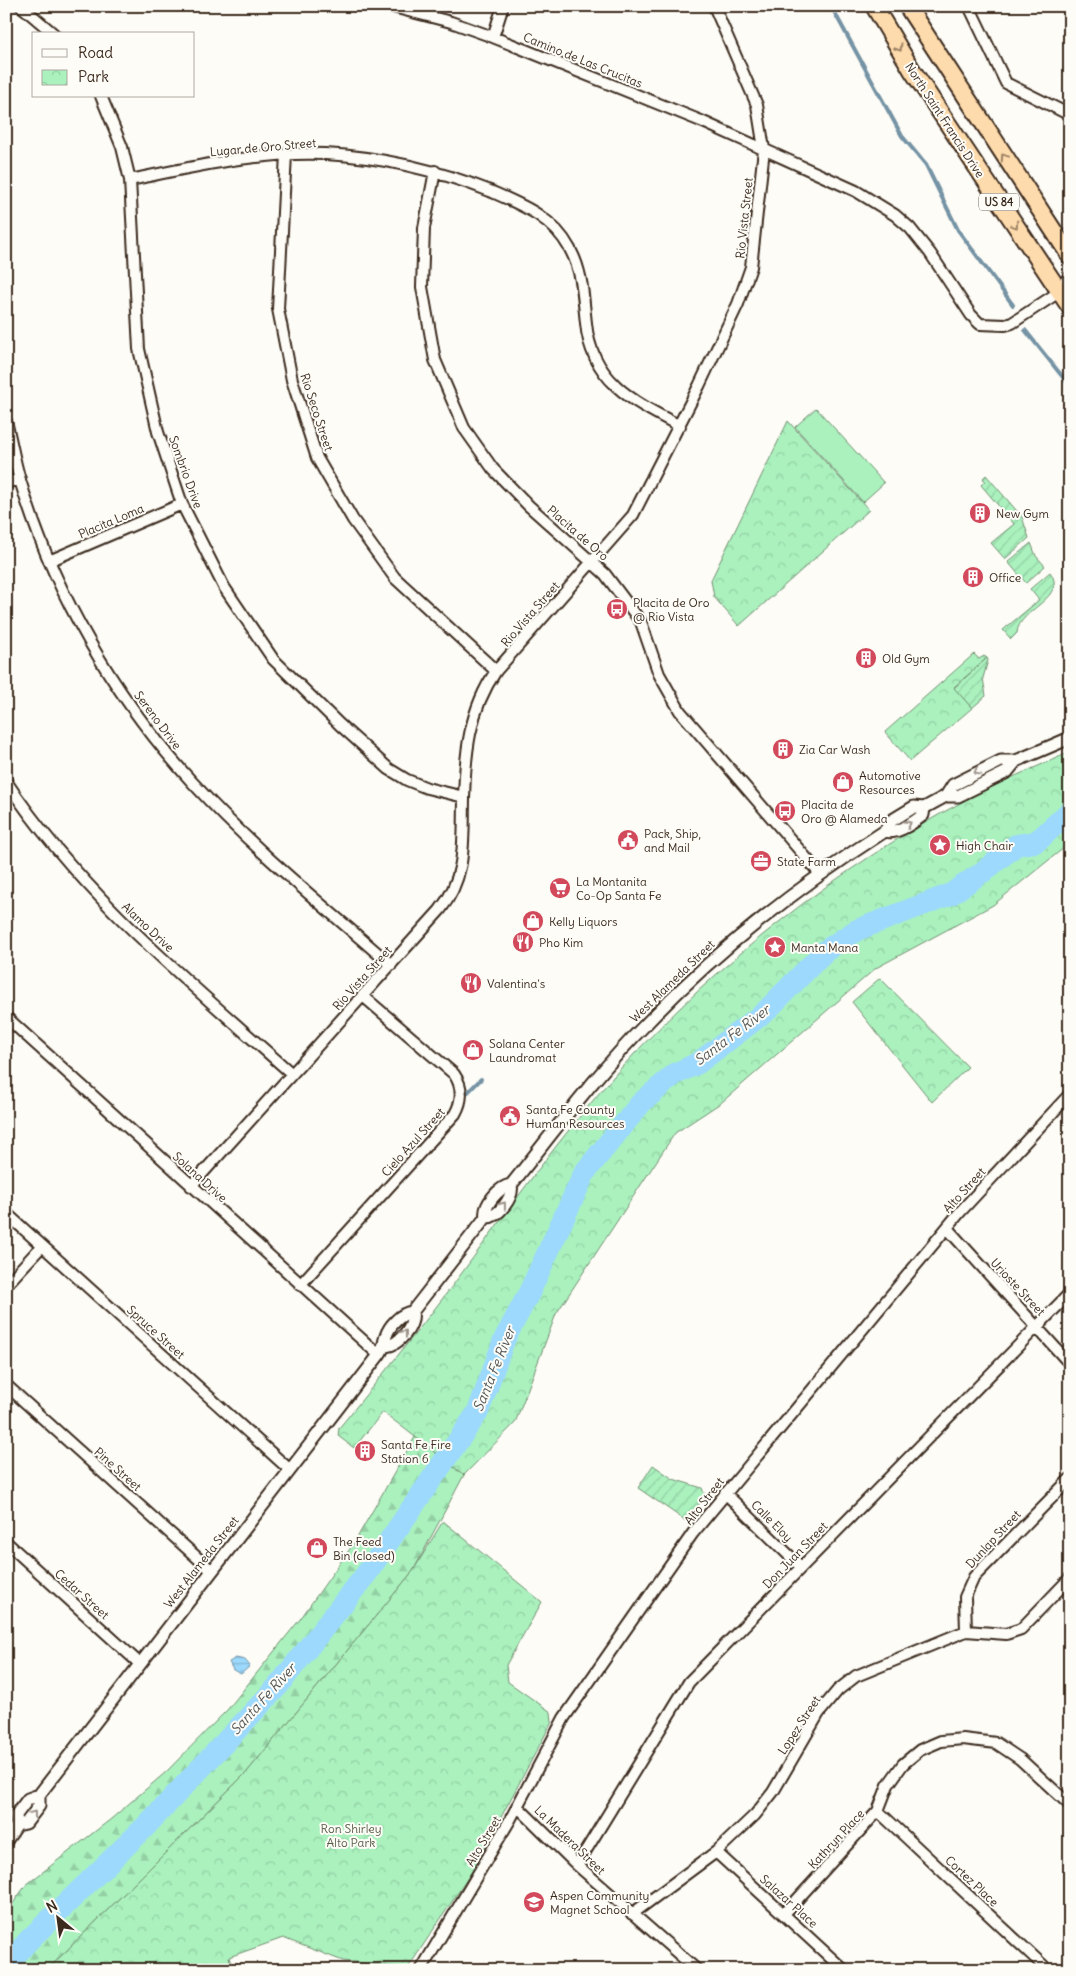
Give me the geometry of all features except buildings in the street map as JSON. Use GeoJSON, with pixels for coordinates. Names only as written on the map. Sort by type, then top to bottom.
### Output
{"type":"FeatureCollection","features":[{"type":"Feature","properties":{"kind":"highway","name":"North Saint Francis Drive"},"geometry":{"type":"LineString","coordinates":[[874,6],[912,70],[1058,294],[1070,306]]}},
{"type":"Feature","properties":{"kind":"highway","name":"US 84"},"geometry":{"type":"LineString","coordinates":[[907,6],[935,53],[1070,256]]}},
{"type":"Feature","properties":{"kind":"main road"},"geometry":{"type":"LineString","coordinates":[[1058,294],[1070,279]]}},
{"type":"Feature","properties":{"kind":"street"},"geometry":{"type":"LineString","coordinates":[[21,6],[52,32]]}},
{"type":"Feature","properties":{"kind":"street","name":"Camino de Las Crucitas"},"geometry":{"type":"LineString","coordinates":[[389,6],[451,22],[493,37],[764,149]]}},
{"type":"Feature","properties":{"kind":"street"},"geometry":{"type":"LineString","coordinates":[[493,37],[503,6]]}},
{"type":"Feature","properties":{"kind":"street","name":"Rio Vista Street"},"geometry":{"type":"LineString","coordinates":[[191,1186],[391,965],[440,910],[454,891],[463,855],[464,797],[469,736],[474,713],[496,671],[633,516],[680,426],[738,304],[751,268],[764,149],[757,104],[714,6]]}},
{"type":"Feature","properties":{"kind":"street"},"geometry":{"type":"LineString","coordinates":[[969,6],[1000,75],[1009,86],[1070,115]]}},
{"type":"Feature","properties":{"kind":"street","name":"Sombrio Drive"},"geometry":{"type":"LineString","coordinates":[[102,98],[122,147],[130,180],[139,349],[158,432],[182,504],[224,588],[273,659],[340,725],[398,776],[427,788],[464,797]]}},
{"type":"Feature","properties":{"kind":"street"},"geometry":{"type":"LineString","coordinates":[[764,149],[856,191],[895,216],[919,238],[971,315],[980,324],[1005,325],[1012,323],[1058,294]]}},
{"type":"Feature","properties":{"kind":"street","name":"Lugar de Oro Street"},"geometry":{"type":"LineString","coordinates":[[130,180],[210,164],[286,154],[324,154],[359,157],[435,171],[526,207],[556,229],[570,250],[581,274],[588,336],[602,369],[627,396],[680,426]]}},
{"type":"Feature","properties":{"kind":"street","name":"Rio Seco Street"},"geometry":{"type":"LineString","coordinates":[[286,154],[278,309],[292,380],[317,458],[352,520],[395,578],[496,671]]}},
{"type":"Feature","properties":{"kind":"street","name":"Placita de Oro"},"geometry":{"type":"LineString","coordinates":[[435,171],[424,228],[422,287],[435,360],[464,428],[493,469],[529,506],[605,574],[641,622],[659,674],[680,711],[820,874]]}},
{"type":"Feature","properties":{"kind":"street","name":"Sereno Drive"},"geometry":{"type":"LineString","coordinates":[[6,420],[20,480],[49,561],[85,635],[112,678],[172,759],[241,830],[391,965]]}},
{"type":"Feature","properties":{"kind":"street"},"geometry":{"type":"LineString","coordinates":[[6,483],[20,480]]}},
{"type":"Feature","properties":{"kind":"street","name":"Placita Loma"},"geometry":{"type":"LineString","coordinates":[[49,561],[182,504]]}},
{"type":"Feature","properties":{"kind":"street","name":"West Alameda Street"},"geometry":{"type":"LineString","coordinates":[[6,1841],[16,1825],[16,1815],[28,1799],[39,1796],[382,1351],[387,1333],[400,1316],[412,1312],[486,1217],[487,1207],[500,1189],[511,1186],[602,1072],[647,1022],[730,944],[820,874],[885,831],[891,821],[918,806],[924,808],[946,796],[953,785],[1006,759],[1016,761],[1070,738]]}},
{"type":"Feature","properties":{"kind":"street","name":"Alamo Drive"},"geometry":{"type":"LineString","coordinates":[[6,781],[45,836],[97,896],[292,1074]]}},
{"type":"Feature","properties":{"kind":"street","name":"Cielo Azul Street"},"geometry":{"type":"LineString","coordinates":[[300,1285],[455,1114],[461,1102],[460,1085],[454,1074],[363,996]]}},
{"type":"Feature","properties":{"kind":"street","name":"Solana Drive"},"geometry":{"type":"LineString","coordinates":[[6,1017],[300,1285],[382,1351]]}},
{"type":"Feature","properties":{"kind":"street","name":"Alto Street"},"geometry":{"type":"LineString","coordinates":[[421,1970],[517,1806],[564,1718],[693,1533],[947,1228],[1070,1094]]}},
{"type":"Feature","properties":{"kind":"street","name":"Spruce Street"},"geometry":{"type":"LineString","coordinates":[[6,1213],[290,1470]]}},
{"type":"Feature","properties":{"kind":"street","name":"Urioste Street"},"geometry":{"type":"LineString","coordinates":[[947,1228],[1070,1364]]}},
{"type":"Feature","properties":{"kind":"street"},"geometry":{"type":"LineString","coordinates":[[6,1285],[42,1246]]}},
{"type":"Feature","properties":{"kind":"street","name":"Don Juan Street"},"geometry":{"type":"LineString","coordinates":[[576,1865],[689,1682],[1070,1293]]}},
{"type":"Feature","properties":{"kind":"street","name":"Pine Street"},"geometry":{"type":"LineString","coordinates":[[6,1385],[212,1571]]}},
{"type":"Feature","properties":{"kind":"street","name":"Dunlap Street"},"geometry":{"type":"LineString","coordinates":[[966,1631],[966,1597],[974,1576],[1070,1478]]}},
{"type":"Feature","properties":{"kind":"street","name":"Calle Eloy"},"geometry":{"type":"LineString","coordinates":[[725,1493],[801,1567]]}},
{"type":"Feature","properties":{"kind":"street","name":"Cedar Street"},"geometry":{"type":"LineString","coordinates":[[6,1542],[140,1664]]}},
{"type":"Feature","properties":{"kind":"street","name":"Lopez Street"},"geometry":{"type":"LineString","coordinates":[[632,1914],[716,1852],[755,1814],[773,1792],[819,1713],[838,1690],[856,1676],[966,1631],[1006,1634],[1021,1629],[1070,1578]]}},
{"type":"Feature","properties":{"kind":"street","name":"Kathryn Place"},"geometry":{"type":"LineString","coordinates":[[784,1914],[878,1811],[888,1785],[903,1764],[920,1750],[934,1744],[963,1739],[996,1742],[1020,1759],[1070,1805]]}},
{"type":"Feature","properties":{"kind":"street","name":"La Madera Street"},"geometry":{"type":"LineString","coordinates":[[517,1806],[576,1865],[697,1970]]}},
{"type":"Feature","properties":{"kind":"street","name":"Cortez Place"},"geometry":{"type":"LineString","coordinates":[[878,1811],[1048,1970]]}},
{"type":"Feature","properties":{"kind":"street","name":"Salazar Place"},"geometry":{"type":"LineString","coordinates":[[716,1852],[844,1970]]}},
{"type":"Feature","properties":{"kind":"green space"},"geometry":{"type":"Polygon","coordinates":[[[816,408],[884,483],[863,502],[795,427],[816,408]]]}},
{"type":"Feature","properties":{"kind":"green space"},"geometry":{"type":"Polygon","coordinates":[[[788,421],[869,510],[739,626],[714,597],[711,580],[788,421]]]}},
{"type":"Feature","properties":{"kind":"green space"},"geometry":{"type":"Polygon","coordinates":[[[986,475],[1022,517],[1029,538],[1005,559],[991,543],[1014,524],[981,485],[985,481],[983,478],[986,475]]]}},
{"type":"Feature","properties":{"kind":"green space"},"geometry":{"type":"Polygon","coordinates":[[[1031,543],[1036,556],[1045,566],[1026,583],[1008,562],[1031,543]]]}},
{"type":"Feature","properties":{"kind":"green space"},"geometry":{"type":"Polygon","coordinates":[[[1050,572],[1054,581],[1053,589],[1025,617],[1019,625],[1017,633],[1011,639],[1003,630],[1039,600],[1030,589],[1050,572]]]}},
{"type":"Feature","properties":{"kind":"green space"},"geometry":{"type":"Polygon","coordinates":[[[974,654],[979,659],[984,656],[987,658],[954,687],[972,708],[910,761],[885,732],[974,654]]]}},
{"type":"Feature","properties":{"kind":"green space"},"geometry":{"type":"Polygon","coordinates":[[[987,658],[983,678],[986,696],[972,708],[954,688],[987,658]]]}},
{"type":"Feature","properties":{"kind":"green space"},"geometry":{"type":"Polygon","coordinates":[[[1070,752],[1070,843],[993,905],[876,968],[722,1102],[675,1133],[556,1314],[515,1423],[464,1475],[383,1412],[354,1448],[338,1436],[339,1428],[439,1303],[534,1175],[598,1094],[621,1068],[698,991],[781,920],[870,856],[977,794],[1070,752]]]}},
{"type":"Feature","properties":{"kind":"green space"},"geometry":{"type":"Polygon","coordinates":[[[880,978],[968,1067],[932,1102],[852,1002],[880,978]]]}},
{"type":"Feature","properties":{"kind":"green space"},"geometry":{"type":"Polygon","coordinates":[[[415,1437],[464,1475],[413,1571],[247,1772],[47,1970],[6,1970],[8,1934],[6,1913],[26,1885],[111,1819],[166,1772],[228,1709],[301,1618],[354,1543],[415,1437]]]}},
{"type":"Feature","properties":{"kind":"green space"},"geometry":{"type":"Polygon","coordinates":[[[653,1465],[673,1479],[702,1488],[705,1496],[686,1521],[638,1488],[653,1465]]]}},
{"type":"Feature","properties":{"kind":"green space","name":"Ron Shirley Alto Park"},"geometry":{"type":"Polygon","coordinates":[[[443,1521],[542,1602],[506,1665],[508,1682],[551,1712],[552,1722],[471,1873],[408,1968],[343,1961],[283,1938],[229,1957],[233,1970],[47,1970],[247,1772],[413,1571],[443,1521]]]}},
{"type":"Feature","properties":{"kind":"water"},"geometry":{"type":"Polygon","coordinates":[[[236,1658],[245,1660],[250,1666],[241,1674],[233,1670],[229,1662],[236,1658]]]}},
{"type":"Feature","properties":{"kind":"waterway"},"geometry":{"type":"LineString","coordinates":[[831,6],[902,136],[926,165],[958,230],[1013,305]]}},
{"type":"Feature","properties":{"kind":"waterway"},"geometry":{"type":"LineString","coordinates":[[1025,330],[1070,386]]}},
{"type":"Feature","properties":{"kind":"waterway","name":"Santa Fe River"},"geometry":{"type":"LineString","coordinates":[[983,872],[1016,845],[1035,842],[1070,811]]}},
{"type":"Feature","properties":{"kind":"waterway","name":"Santa Fe River"},"geometry":{"type":"LineString","coordinates":[[6,1966],[28,1941],[145,1827],[278,1686],[367,1573],[478,1412],[504,1340],[528,1295],[585,1172],[641,1103],[675,1074],[698,1063],[765,1012],[825,951],[857,930],[951,894],[977,876]]}},
{"type":"Feature","properties":{"kind":"waterway"},"geometry":{"type":"LineString","coordinates":[[468,1092],[481,1079]]}},
{"type":"Feature","properties":{"kind":"place","name":"New Gym"},"geometry":{"type":"Point","coordinates":[980,513]}},
{"type":"Feature","properties":{"kind":"place","name":"Office"},"geometry":{"type":"Point","coordinates":[973,577]}},
{"type":"Feature","properties":{"kind":"place","name":"Placita de Oro @ Rio Vista"},"geometry":{"type":"Point","coordinates":[617,609]}},
{"type":"Feature","properties":{"kind":"place","name":"Old Gym"},"geometry":{"type":"Point","coordinates":[866,658]}},
{"type":"Feature","properties":{"kind":"place","name":"Zia Car Wash"},"geometry":{"type":"Point","coordinates":[783,749]}},
{"type":"Feature","properties":{"kind":"place","name":"Automotive Resources"},"geometry":{"type":"Point","coordinates":[843,782]}},
{"type":"Feature","properties":{"kind":"place","name":"Placita de Oro @ Alameda"},"geometry":{"type":"Point","coordinates":[785,811]}},
{"type":"Feature","properties":{"kind":"place","name":"Pack, Ship, and Mail"},"geometry":{"type":"Point","coordinates":[628,840]}},
{"type":"Feature","properties":{"kind":"place","name":"High Chair"},"geometry":{"type":"Point","coordinates":[940,845]}},
{"type":"Feature","properties":{"kind":"place","name":"State Farm"},"geometry":{"type":"Point","coordinates":[761,861]}},
{"type":"Feature","properties":{"kind":"place","name":"La Montanita Co-Op Santa Fe"},"geometry":{"type":"Point","coordinates":[560,888]}},
{"type":"Feature","properties":{"kind":"place","name":"Kelly Liquors"},"geometry":{"type":"Point","coordinates":[533,921]}},
{"type":"Feature","properties":{"kind":"place","name":"Pho Kim"},"geometry":{"type":"Point","coordinates":[523,942]}},
{"type":"Feature","properties":{"kind":"place","name":"Manta Mana"},"geometry":{"type":"Point","coordinates":[775,947]}},
{"type":"Feature","properties":{"kind":"place","name":"Valentina's"},"geometry":{"type":"Point","coordinates":[471,983]}},
{"type":"Feature","properties":{"kind":"place","name":"Solana Center Laundromat"},"geometry":{"type":"Point","coordinates":[473,1050]}},
{"type":"Feature","properties":{"kind":"place","name":"Santa Fe County Human Resources"},"geometry":{"type":"Point","coordinates":[510,1116]}},
{"type":"Feature","properties":{"kind":"place","name":"Santa Fe Fire Station 6"},"geometry":{"type":"Point","coordinates":[365,1451]}},
{"type":"Feature","properties":{"kind":"place","name":"The Feed Bin (closed)"},"geometry":{"type":"Point","coordinates":[317,1548]}},
{"type":"Feature","properties":{"kind":"place","name":"Aspen Community Magnet School"},"geometry":{"type":"Point","coordinates":[534,1902]}}]}
